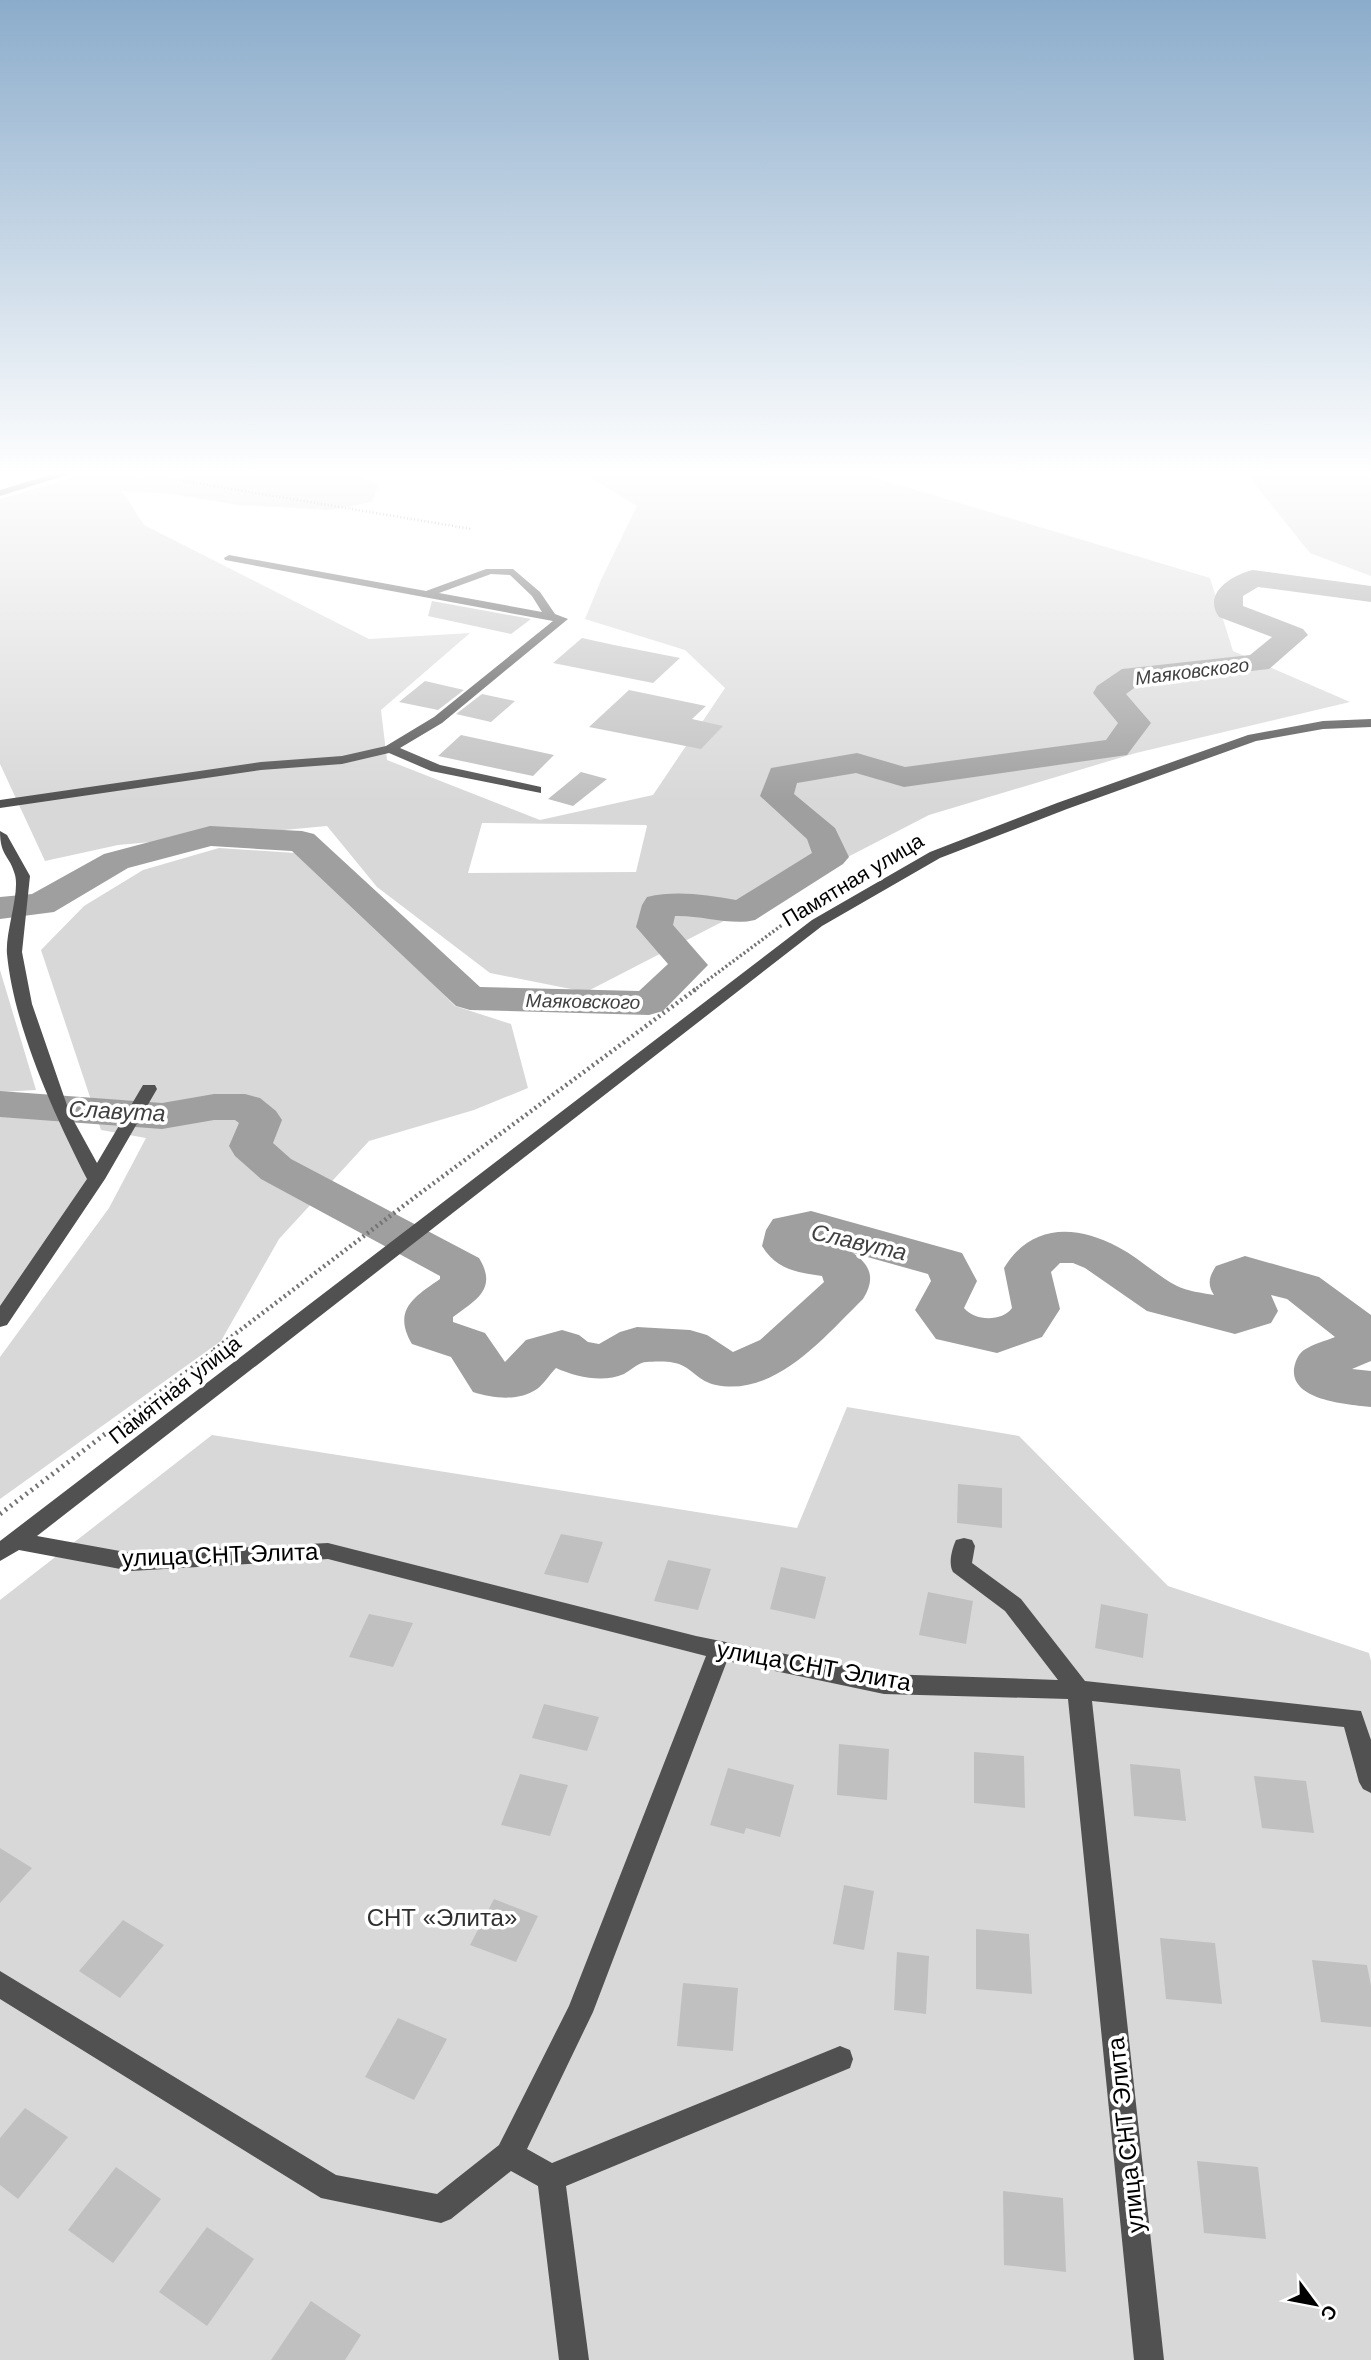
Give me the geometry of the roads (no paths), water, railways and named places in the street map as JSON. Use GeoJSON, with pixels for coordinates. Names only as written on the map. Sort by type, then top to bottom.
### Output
{"type":"FeatureCollection","features":[{"type":"Feature","properties":{"kind":"street"},"geometry":{"type":"LineString","coordinates":[[367,582],[556,617]]}},
{"type":"Feature","properties":{"kind":"street"},"geometry":{"type":"LineString","coordinates":[[429,593],[459,582]]}},
{"type":"Feature","properties":{"kind":"street"},"geometry":{"type":"LineString","coordinates":[[524,582],[556,617]]}},
{"type":"Feature","properties":{"kind":"street"},"geometry":{"type":"LineString","coordinates":[[0,804],[261,766],[342,760],[390,750],[438,720],[556,617]]}},
{"type":"Feature","properties":{"kind":"street","name":"Памятная улица"},"geometry":{"type":"LineString","coordinates":[[8,1547],[817,923],[935,855],[1062,806],[1252,738],[1323,725],[1371,723]]}},
{"type":"Feature","properties":{"kind":"street"},"geometry":{"type":"LineString","coordinates":[[390,750],[436,768],[536,790]]}},
{"type":"Feature","properties":{"kind":"street"},"geometry":{"type":"LineString","coordinates":[[0,835],[23,876],[14,952],[24,1004],[62,1114],[96,1179]]}},
{"type":"Feature","properties":{"kind":"street"},"geometry":{"type":"LineString","coordinates":[[0,1320],[96,1179],[149,1089]]}},
{"type":"Feature","properties":{"kind":"street"},"geometry":{"type":"LineString","coordinates":[[964,1546],[961,1566],[1013,1605],[1079,1690],[1353,1718],[1371,1782]]}},
{"type":"Feature","properties":{"kind":"street","name":"улица СНТ Элита"},"geometry":{"type":"LineString","coordinates":[[8,1547],[131,1562],[328,1551],[720,1650],[884,1684],[1079,1690],[1149,2360]]}},
{"type":"Feature","properties":{"kind":"street"},"geometry":{"type":"LineString","coordinates":[[0,1984],[331,2188],[442,2209],[509,2155],[580,2012],[720,1650]]}},
{"type":"Feature","properties":{"kind":"street"},"geometry":{"type":"LineString","coordinates":[[551,2178],[840,2059]]}},
{"type":"Feature","properties":{"kind":"street"},"geometry":{"type":"LineString","coordinates":[[509,2155],[551,2178]]}},
{"type":"Feature","properties":{"kind":"street"},"geometry":{"type":"LineString","coordinates":[[551,2178],[574,2360]]}},
{"type":"Feature","properties":{"kind":"waterway","name":"Маяковского"},"geometry":{"type":"LineString","coordinates":[[0,908],[41,904],[116,861],[210,836],[302,841],[470,998],[649,1003],[689,965],[654,927],[660,905],[698,904],[742,912],[831,857],[823,835],[777,796],[783,775],[857,763],[904,777],[1116,748],[1135,723],[1108,693],[1133,675],[1258,663],[1293,635],[1229,611],[1229,593],[1246,582]]}},
{"type":"Feature","properties":{"kind":"waterway","name":"Маяковского"},"geometry":{"type":"LineString","coordinates":[[1283,582],[1371,594]]}},
{"type":"Feature","properties":{"kind":"waterway","name":"Славута"},"geometry":{"type":"LineString","coordinates":[[0,1104],[162,1116],[214,1107],[245,1107],[261,1120],[250,1146],[276,1169],[463,1269],[463,1286],[429,1310],[429,1332],[468,1345],[490,1379],[516,1378],[541,1354],[562,1347],[574,1357],[605,1362],[637,1344],[690,1347],[716,1367],[738,1370],[777,1352],[847,1288],[848,1272],[834,1262],[798,1257],[785,1246],[789,1230],[811,1226],[946,1264],[954,1281],[939,1310],[953,1327],[997,1336],[1025,1325],[1036,1309],[1027,1268],[1048,1248],[1078,1248],[1101,1257],[1164,1300],[1235,1317],[1254,1311],[1251,1301],[1233,1289],[1232,1277],[1245,1272],[1303,1288],[1363,1334],[1363,1345],[1319,1363],[1318,1376],[1338,1385],[1371,1389]]}},
{"type":"Feature","properties":{"kind":"park label","name":"СНТ «Элита»"},"geometry":{"type":"Point","coordinates":[442,1918]}}]}
